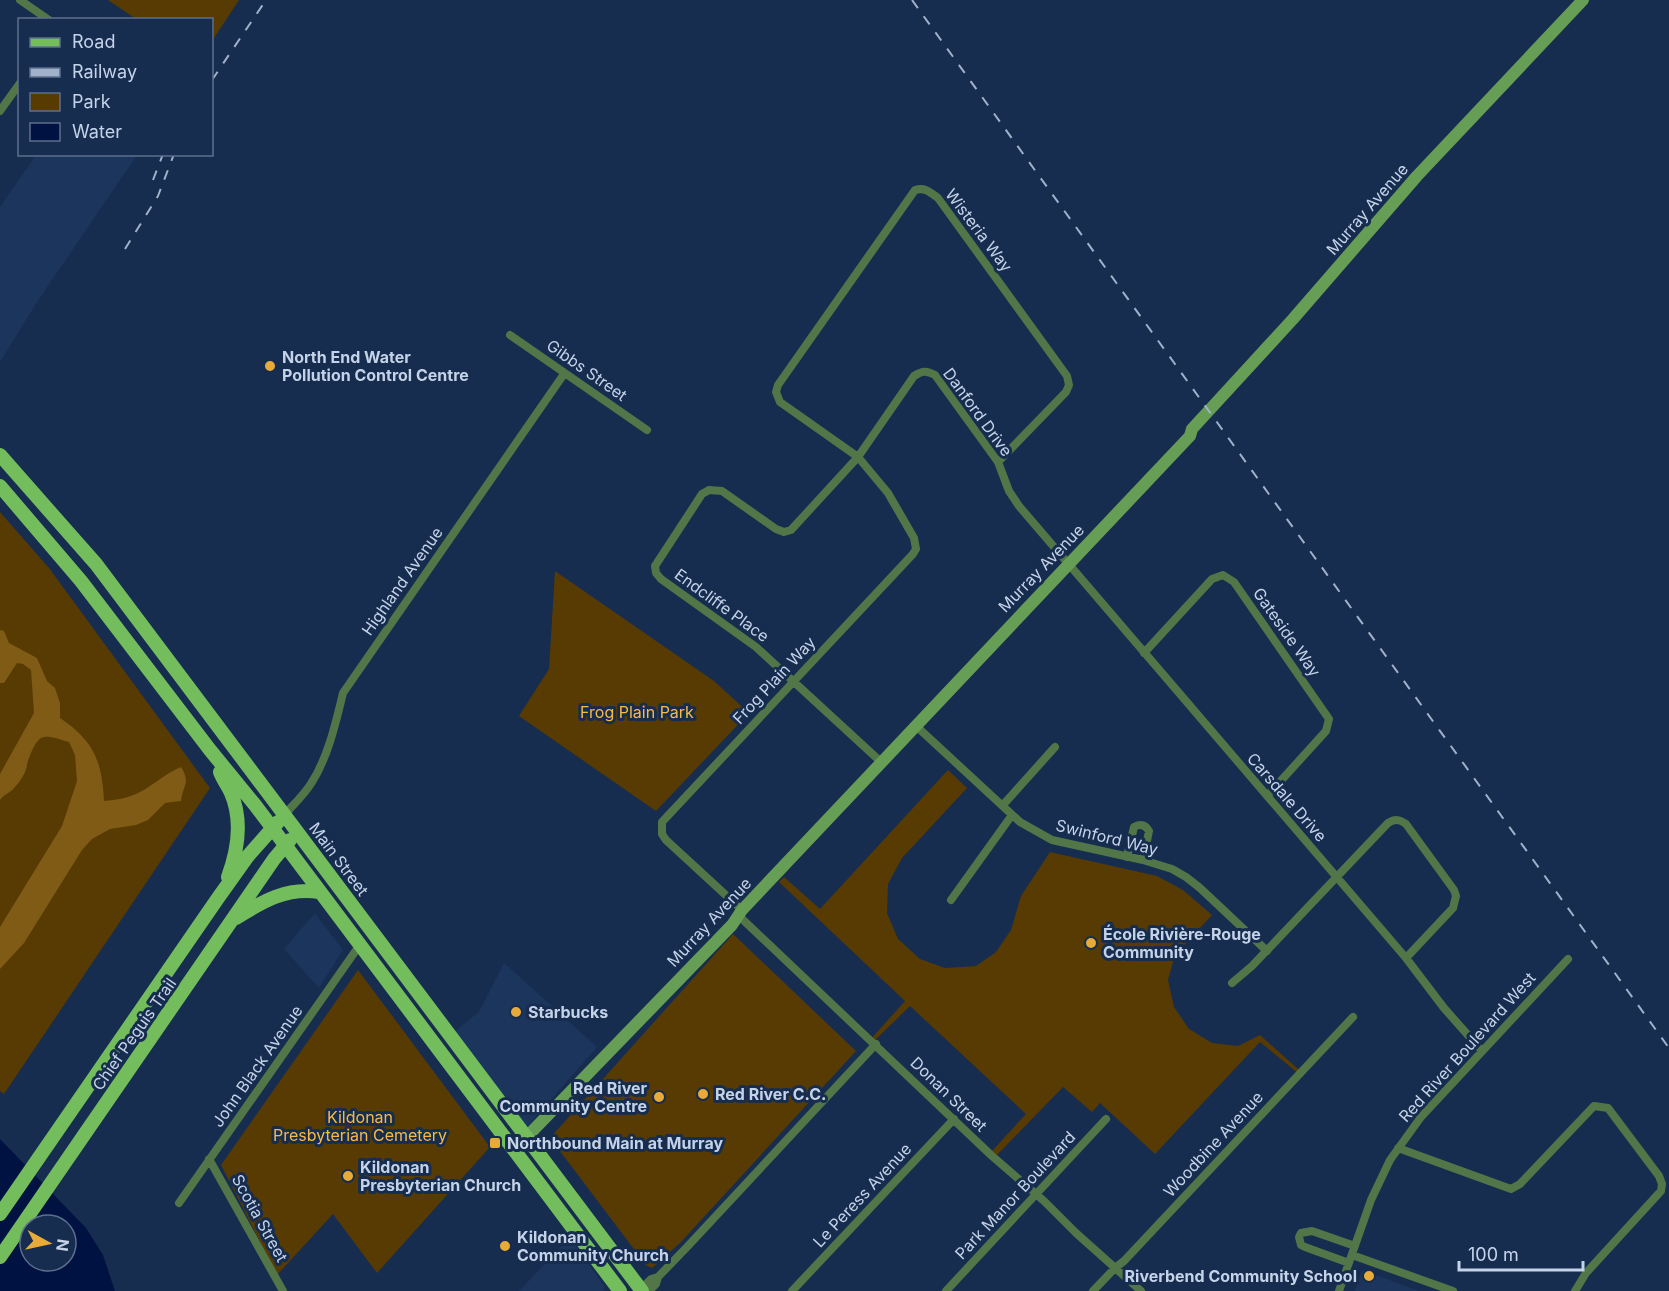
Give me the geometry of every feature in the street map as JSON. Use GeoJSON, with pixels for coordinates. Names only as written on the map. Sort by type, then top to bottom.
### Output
{"type":"FeatureCollection","features":[{"type":"Feature","properties":{"kind":"main road","name":"Main Street"},"geometry":{"type":"LineString","coordinates":[[0,455],[96,564],[643,1290]]}},
{"type":"Feature","properties":{"kind":"main road"},"geometry":{"type":"LineString","coordinates":[[0,486],[81,581],[285,846],[620,1291]]}},
{"type":"Feature","properties":{"kind":"main road"},"geometry":{"type":"LineString","coordinates":[[210,750],[231,792],[237,811],[238,824],[238,840],[233,863],[218,898]]}},
{"type":"Feature","properties":{"kind":"main road","name":"Chief Peguis Trail"},"geometry":{"type":"LineString","coordinates":[[0,1214],[218,898],[248,856],[285,814]]}},
{"type":"Feature","properties":{"kind":"main road","name":"Chief Peguis Trail"},"geometry":{"type":"LineString","coordinates":[[0,1257],[232,921],[297,831]]}},
{"type":"Feature","properties":{"kind":"main road"},"geometry":{"type":"LineString","coordinates":[[232,921],[260,903],[280,894],[301,890],[319,892]]}},
{"type":"Feature","properties":{"kind":"main road"},"geometry":{"type":"LineString","coordinates":[[608,1291],[609,1276]]}},
{"type":"Feature","properties":{"kind":"street"},"geometry":{"type":"LineString","coordinates":[[20,0],[46,18]]}},
{"type":"Feature","properties":{"kind":"street","name":"Murray Avenue"},"geometry":{"type":"LineString","coordinates":[[514,1150],[732,925],[740,913],[915,725],[1190,436],[1192,429],[1293,319],[1417,176],[1583,0]]}},
{"type":"Feature","properties":{"kind":"street"},"geometry":{"type":"LineString","coordinates":[[0,111],[3,101],[18,85]]}},
{"type":"Feature","properties":{"kind":"street","name":"Wisteria Way"},"geometry":{"type":"LineString","coordinates":[[858,457],[780,402],[776,392],[778,385],[910,194],[922,188],[938,198],[1069,381],[1066,392],[998,462]]}},
{"type":"Feature","properties":{"kind":"street","name":"Gibbs Street"},"geometry":{"type":"LineString","coordinates":[[510,335],[647,430]]}},
{"type":"Feature","properties":{"kind":"street","name":"Danford Drive"},"geometry":{"type":"LineString","coordinates":[[858,457],[914,376],[922,371],[929,371],[935,375],[998,462],[1019,506],[1067,564]]}},
{"type":"Feature","properties":{"kind":"street","name":"Highland Avenue"},"geometry":{"type":"LineString","coordinates":[[285,814],[316,776],[343,693],[564,374]]}},
{"type":"Feature","properties":{"kind":"street","name":"Endcliffe Place"},"geometry":{"type":"LineString","coordinates":[[858,457],[796,525],[784,532],[776,529],[722,491],[709,490],[702,494],[655,566],[656,573],[661,579],[756,647],[881,762]]}},
{"type":"Feature","properties":{"kind":"street","name":"Frog Plain Way"},"geometry":{"type":"LineString","coordinates":[[740,913],[666,840],[662,834],[662,822],[916,549],[914,538],[888,493],[858,457]]}},
{"type":"Feature","properties":{"kind":"street","name":"Carsdale Drive"},"geometry":{"type":"LineString","coordinates":[[1067,564],[1406,958],[1444,1008],[1482,1051]]}},
{"type":"Feature","properties":{"kind":"street","name":"Gateside Way"},"geometry":{"type":"LineString","coordinates":[[1144,653],[1212,579],[1223,575],[1234,582],[1329,718],[1326,731],[1267,796]]}},
{"type":"Feature","properties":{"kind":"street","name":"Swinford Way"},"geometry":{"type":"LineString","coordinates":[[915,725],[1029,828],[1052,840],[1143,860],[1172,869],[1186,877],[1267,951]]}},
{"type":"Feature","properties":{"kind":"street"},"geometry":{"type":"LineString","coordinates":[[1003,805],[1055,747]]}},
{"type":"Feature","properties":{"kind":"street"},"geometry":{"type":"LineString","coordinates":[[951,900],[1012,815]]}},
{"type":"Feature","properties":{"kind":"street"},"geometry":{"type":"LineString","coordinates":[[1232,983],[1267,951],[1388,823],[1394,820],[1400,820],[1406,824],[1456,896],[1453,908],[1406,958]]}},
{"type":"Feature","properties":{"kind":"street"},"geometry":{"type":"LineString","coordinates":[[1127,857],[1134,827],[1142,825],[1146,826],[1149,831],[1143,860]]}},
{"type":"Feature","properties":{"kind":"street","name":"Donan Street"},"geometry":{"type":"LineString","coordinates":[[740,913],[992,1156],[1140,1291]]}},
{"type":"Feature","properties":{"kind":"street","name":"John Black Avenue"},"geometry":{"type":"LineString","coordinates":[[178,1203],[359,945]]}},
{"type":"Feature","properties":{"kind":"street","name":"Red River Boulevard West"},"geometry":{"type":"LineString","coordinates":[[1339,1291],[1371,1200],[1389,1160],[1420,1117],[1568,959]]}},
{"type":"Feature","properties":{"kind":"street","name":"Woodbine Avenue"},"geometry":{"type":"LineString","coordinates":[[1093,1291],[1124,1261],[1353,1017]]}},
{"type":"Feature","properties":{"kind":"street"},"geometry":{"type":"LineString","coordinates":[[643,1290],[876,1044]]}},
{"type":"Feature","properties":{"kind":"street"},"geometry":{"type":"LineString","coordinates":[[1398,1148],[1511,1189],[1520,1184],[1594,1106],[1608,1108],[1659,1176],[1662,1184],[1660,1191],[1586,1273],[1575,1291]]}},
{"type":"Feature","properties":{"kind":"street","name":"Le Peress Avenue"},"geometry":{"type":"LineString","coordinates":[[792,1291],[954,1119]]}},
{"type":"Feature","properties":{"kind":"street","name":"Park Manor Boulevard"},"geometry":{"type":"LineString","coordinates":[[946,1291],[1106,1119]]}},
{"type":"Feature","properties":{"kind":"street","name":"Scotia Street"},"geometry":{"type":"LineString","coordinates":[[210,1159],[283,1291]]}},
{"type":"Feature","properties":{"kind":"street"},"geometry":{"type":"LineString","coordinates":[[1352,1254],[1305,1247],[1299,1241],[1299,1237],[1301,1233],[1312,1231],[1352,1254],[1454,1291]]}},
{"type":"Feature","properties":{"kind":"shaded area"},"geometry":{"type":"Polygon","coordinates":[[[35,156],[136,156],[37,302],[0,362],[0,207],[35,156]]]}},
{"type":"Feature","properties":{"kind":"shaded area"},"geometry":{"type":"Polygon","coordinates":[[[0,630],[4,631],[9,643],[37,658],[47,681],[55,688],[60,703],[60,718],[81,735],[94,753],[101,774],[104,801],[136,794],[181,767],[186,781],[181,801],[165,803],[148,820],[136,825],[110,829],[92,839],[82,850],[24,943],[0,969],[0,927],[62,826],[77,781],[75,755],[69,742],[53,737],[43,737],[36,743],[20,780],[0,800],[0,774],[34,713],[31,670],[17,663],[4,683],[0,683],[0,630]]]}},
{"type":"Feature","properties":{"kind":"shaded area"},"geometry":{"type":"Polygon","coordinates":[[[315,913],[343,950],[319,988],[284,949],[315,913]]]}},
{"type":"Feature","properties":{"kind":"shaded area"},"geometry":{"type":"Polygon","coordinates":[[[504,963],[597,1047],[527,1127],[455,1031],[479,1012],[504,963]]]}},
{"type":"Feature","properties":{"kind":"shaded area"},"geometry":{"type":"Polygon","coordinates":[[[570,1237],[604,1286],[604,1291],[519,1291],[570,1237]]]}},
{"type":"Feature","properties":{"kind":"shaded area","name":"Riverbend Community School"},"geometry":{"type":"Polygon","coordinates":[[[1362,1270],[1419,1291],[1355,1291],[1362,1270]]]}},
{"type":"Feature","properties":{"kind":"green space"},"geometry":{"type":"Polygon","coordinates":[[[108,0],[239,0],[213,39],[213,18],[135,18],[108,0]]]}},
{"type":"Feature","properties":{"kind":"green space"},"geometry":{"type":"Polygon","coordinates":[[[0,512],[49,568],[210,788],[4,1094],[0,1091],[0,512]]]}},
{"type":"Feature","properties":{"kind":"green space","name":"Frog Plain Park"},"geometry":{"type":"Polygon","coordinates":[[[555,571],[714,681],[749,713],[656,811],[519,716],[549,669],[555,571]]]}},
{"type":"Feature","properties":{"kind":"green space"},"geometry":{"type":"Polygon","coordinates":[[[948,770],[967,788],[902,858],[888,884],[887,913],[898,939],[920,959],[945,968],[976,966],[996,952],[1011,930],[1021,896],[1050,852],[1157,876],[1183,890],[1212,915],[1175,955],[1168,980],[1174,1007],[1189,1029],[1212,1043],[1238,1046],[1260,1035],[1298,1069],[1299,1074],[1260,1042],[1155,1154],[1100,1103],[1092,1112],[1063,1087],[996,1156],[991,1152],[1026,1114],[910,1006],[873,1042],[870,1040],[905,1001],[779,882],[784,877],[820,909],[948,770]]]}},
{"type":"Feature","properties":{"kind":"green space","name":"Red River C.C."},"geometry":{"type":"Polygon","coordinates":[[[733,934],[856,1051],[681,1242],[652,1268],[646,1265],[550,1138],[733,934]]]}},
{"type":"Feature","properties":{"kind":"green space","name":"Kildonan Presbyterian Cemetery"},"geometry":{"type":"Polygon","coordinates":[[[358,970],[490,1147],[377,1273],[333,1214],[277,1275],[221,1165],[358,970]]]}},
{"type":"Feature","properties":{"kind":"water"},"geometry":{"type":"Polygon","coordinates":[[[0,1139],[72,1213],[18,1213],[18,1273],[78,1273],[78,1220],[103,1255],[115,1291],[0,1291],[0,1139]]]}},
{"type":"Feature","properties":{"kind":"railway"},"geometry":{"type":"LineString","coordinates":[[213,79],[266,0]]}},
{"type":"Feature","properties":{"kind":"railway"},"geometry":{"type":"LineString","coordinates":[[912,0],[1669,1048]]}},
{"type":"Feature","properties":{"kind":"railway"},"geometry":{"type":"LineString","coordinates":[[153,180],[162,156]]}},
{"type":"Feature","properties":{"kind":"railway"},"geometry":{"type":"LineString","coordinates":[[125,249],[158,196],[173,156]]}},
{"type":"Feature","properties":{"kind":"place","name":"North End Water Pollution Control Centre"},"geometry":{"type":"Point","coordinates":[270,366]}},
{"type":"Feature","properties":{"kind":"place","name":"École Rivière-Rouge Community"},"geometry":{"type":"Point","coordinates":[1091,943]}},
{"type":"Feature","properties":{"kind":"place","name":"Starbucks"},"geometry":{"type":"Point","coordinates":[516,1012]}},
{"type":"Feature","properties":{"kind":"place","name":"Red River C.C."},"geometry":{"type":"Point","coordinates":[703,1094]}},
{"type":"Feature","properties":{"kind":"place","name":"Red River Community Centre"},"geometry":{"type":"Point","coordinates":[659,1097]}},
{"type":"Feature","properties":{"kind":"place","name":"Northbound Main at Murray"},"geometry":{"type":"Point","coordinates":[495,1143]}},
{"type":"Feature","properties":{"kind":"place","name":"Kildonan Presbyterian Church"},"geometry":{"type":"Point","coordinates":[348,1176]}},
{"type":"Feature","properties":{"kind":"place","name":"Kildonan Community Church"},"geometry":{"type":"Point","coordinates":[505,1246]}},
{"type":"Feature","properties":{"kind":"place","name":"Riverbend Community School"},"geometry":{"type":"Point","coordinates":[1369,1276]}}]}
